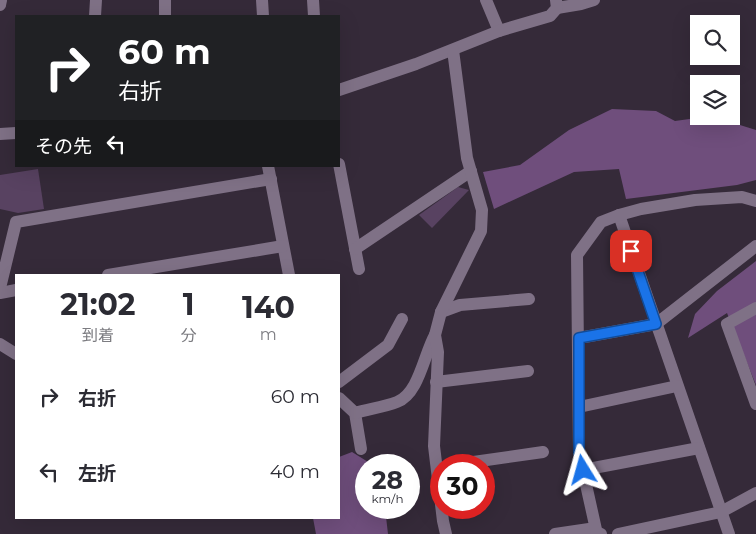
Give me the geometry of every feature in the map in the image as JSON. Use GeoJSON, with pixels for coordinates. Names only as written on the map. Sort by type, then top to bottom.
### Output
{"type":"FeatureCollection","features":[{"type":"Feature","properties":{"kind":"street"},"geometry":{"type":"LineString","coordinates":[[0,5],[1,0]]}},
{"type":"Feature","properties":{"kind":"street"},"geometry":{"type":"LineString","coordinates":[[96,0],[96,15]]}},
{"type":"Feature","properties":{"kind":"street"},"geometry":{"type":"LineString","coordinates":[[164,0],[165,15]]}},
{"type":"Feature","properties":{"kind":"street"},"geometry":{"type":"LineString","coordinates":[[262,0],[263,15]]}},
{"type":"Feature","properties":{"kind":"street"},"geometry":{"type":"LineString","coordinates":[[313,0],[314,15]]}},
{"type":"Feature","properties":{"kind":"street"},"geometry":{"type":"LineString","coordinates":[[486,0],[499,31]]}},
{"type":"Feature","properties":{"kind":"street"},"geometry":{"type":"LineString","coordinates":[[340,90],[453,50],[499,31],[550,16],[556,4],[581,4],[594,0]]}},
{"type":"Feature","properties":{"kind":"street"},"geometry":{"type":"LineString","coordinates":[[355,413],[398,402],[406,396],[418,378],[429,346],[435,336],[441,312],[464,264],[476,244],[481,230],[482,210],[467,158],[453,50]]}},
{"type":"Feature","properties":{"kind":"street"},"geometry":{"type":"LineString","coordinates":[[0,134],[15,133]]}},
{"type":"Feature","properties":{"kind":"street"},"geometry":{"type":"LineString","coordinates":[[268,167],[289,274]]}},
{"type":"Feature","properties":{"kind":"street"},"geometry":{"type":"LineString","coordinates":[[340,167],[359,269]]}},
{"type":"Feature","properties":{"kind":"street"},"geometry":{"type":"LineString","coordinates":[[355,249],[471,171]]}},
{"type":"Feature","properties":{"kind":"street"},"geometry":{"type":"LineString","coordinates":[[0,288],[16,222],[271,179]]}},
{"type":"Feature","properties":{"kind":"street"},"geometry":{"type":"LineString","coordinates":[[598,533],[579,452],[577,255],[602,222],[619,215],[641,209],[696,200],[742,197],[756,200]]}},
{"type":"Feature","properties":{"kind":"street"},"geometry":{"type":"LineString","coordinates":[[619,215],[729,534]]}},
{"type":"Feature","properties":{"kind":"street"},"geometry":{"type":"LineString","coordinates":[[114,274],[283,246]]}},
{"type":"Feature","properties":{"kind":"street"},"geometry":{"type":"LineString","coordinates":[[579,338],[656,324],[756,246]]}},
{"type":"Feature","properties":{"kind":"street"},"geometry":{"type":"LineString","coordinates":[[0,293],[15,290]]}},
{"type":"Feature","properties":{"kind":"street"},"geometry":{"type":"LineString","coordinates":[[441,312],[460,305],[529,299]]}},
{"type":"Feature","properties":{"kind":"street"},"geometry":{"type":"LineString","coordinates":[[756,308],[727,324],[756,404]]}},
{"type":"Feature","properties":{"kind":"street"},"geometry":{"type":"LineString","coordinates":[[340,381],[388,345],[402,319]]}},
{"type":"Feature","properties":{"kind":"street"},"geometry":{"type":"LineString","coordinates":[[435,336],[438,352],[434,446],[436,454]]}},
{"type":"Feature","properties":{"kind":"street"},"geometry":{"type":"LineString","coordinates":[[0,344],[15,353]]}},
{"type":"Feature","properties":{"kind":"street"},"geometry":{"type":"LineString","coordinates":[[436,382],[528,371]]}},
{"type":"Feature","properties":{"kind":"street"},"geometry":{"type":"LineString","coordinates":[[579,407],[677,386]]}},
{"type":"Feature","properties":{"kind":"street"},"geometry":{"type":"LineString","coordinates":[[340,399],[355,413],[361,449]]}},
{"type":"Feature","properties":{"kind":"street"},"geometry":{"type":"LineString","coordinates":[[583,470],[699,448]]}},
{"type":"Feature","properties":{"kind":"street"},"geometry":{"type":"LineString","coordinates":[[495,459],[543,452]]}},
{"type":"Feature","properties":{"kind":"street"},"geometry":{"type":"LineString","coordinates":[[618,534],[661,529],[721,512],[756,493]]}},
{"type":"Feature","properties":{"kind":"street"},"geometry":{"type":"LineString","coordinates":[[443,519],[446,534]]}},
{"type":"Feature","properties":{"kind":"street"},"geometry":{"type":"LineString","coordinates":[[556,534],[589,529],[598,533]]}},
{"type":"Feature","properties":{"kind":"shaded area"},"geometry":{"type":"Polygon","coordinates":[[[612,109],[656,111],[675,121],[690,119],[690,125],[740,125],[756,130],[756,180],[737,185],[626,199],[619,169],[574,172],[494,209],[483,172],[520,165],[569,130],[612,109]]]}},
{"type":"Feature","properties":{"kind":"shaded area"},"geometry":{"type":"Polygon","coordinates":[[[38,169],[44,209],[18,213],[0,209],[0,175],[38,169]]]}},
{"type":"Feature","properties":{"kind":"shaded area"},"geometry":{"type":"Polygon","coordinates":[[[458,187],[469,190],[432,228],[419,215],[458,187]]]}},
{"type":"Feature","properties":{"kind":"shaded area"},"geometry":{"type":"Polygon","coordinates":[[[756,261],[756,385],[727,313],[688,338],[695,314],[717,291],[756,261]]]}},
{"type":"Feature","properties":{"kind":"shaded area"},"geometry":{"type":"Polygon","coordinates":[[[352,452],[355,454],[355,519],[386,519],[388,534],[316,534],[313,519],[340,519],[340,457],[352,452]]]}},
{"type":"Feature","properties":{"kind":"route"},"geometry":{"type":"LineString","coordinates":[[583,470],[579,452],[579,338],[656,324],[631,251]]}}]}
